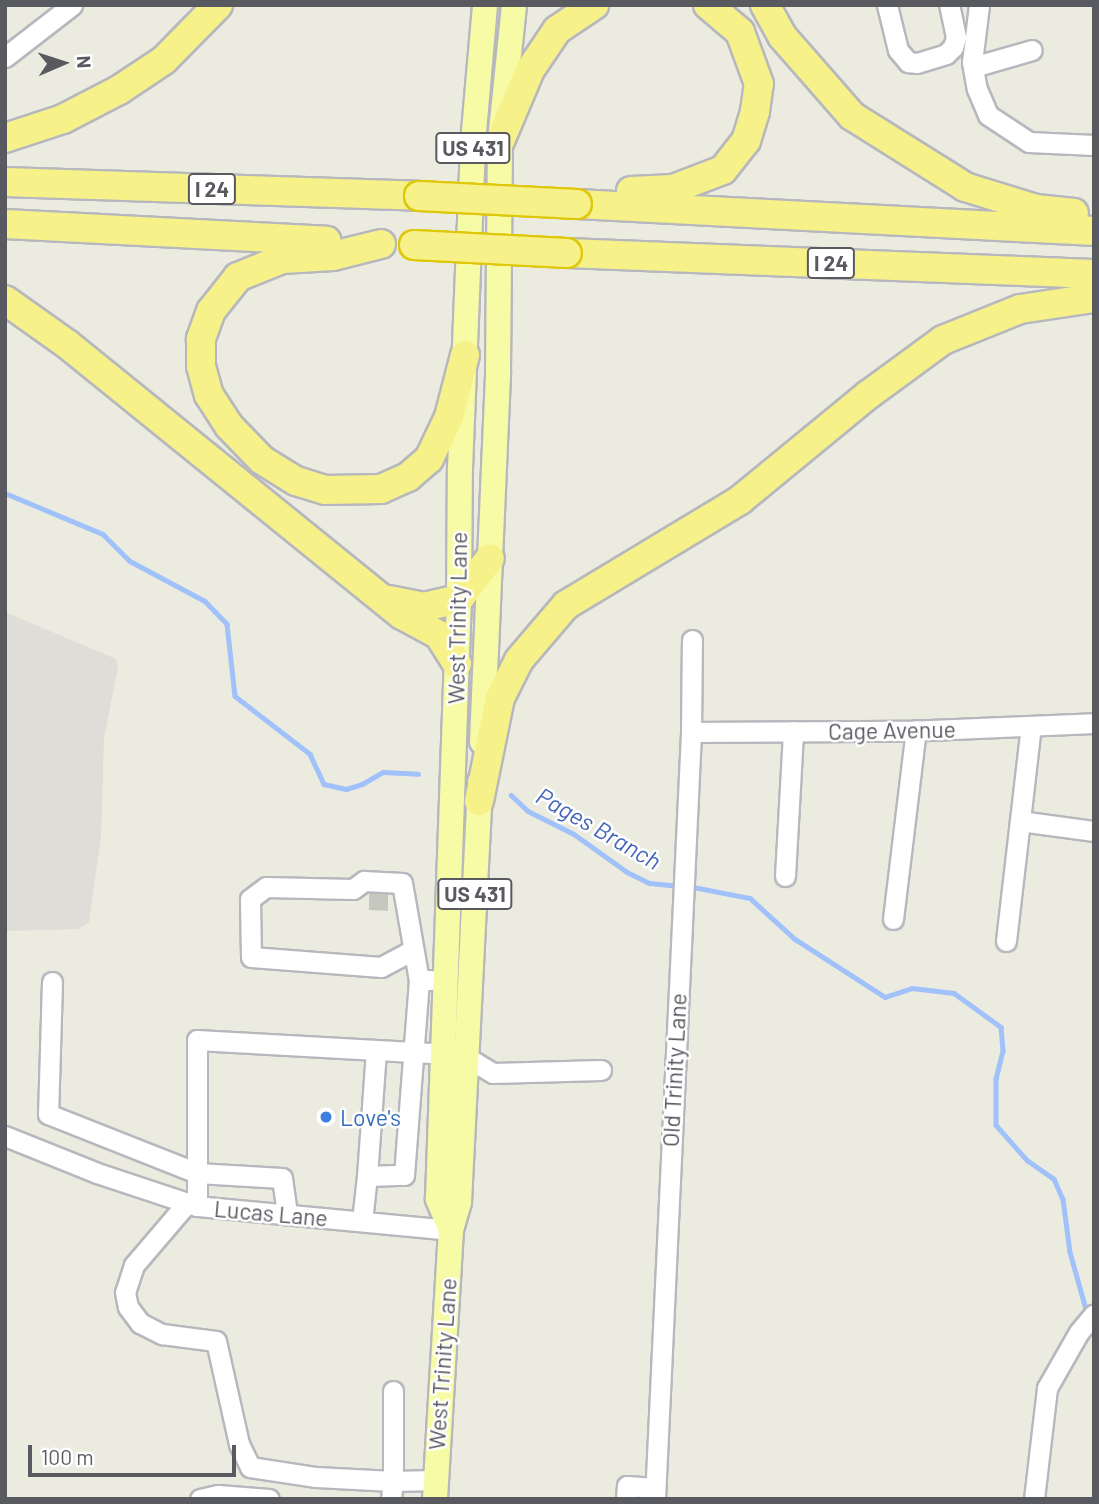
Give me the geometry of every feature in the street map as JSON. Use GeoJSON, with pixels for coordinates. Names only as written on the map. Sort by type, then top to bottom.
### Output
{"type":"FeatureCollection","features":[{"type":"Feature","properties":{"kind":"highway"},"geometry":{"type":"LineString","coordinates":[[5,138],[63,119],[119,90],[164,60],[218,5]]}},
{"type":"Feature","properties":{"kind":"highway"},"geometry":{"type":"LineString","coordinates":[[500,141],[530,70],[557,30],[594,5]]}},
{"type":"Feature","properties":{"kind":"highway"},"geometry":{"type":"LineString","coordinates":[[577,204],[617,192],[674,189],[696,181],[723,170],[746,141],[755,111],[758,84],[740,32],[708,5]]}},
{"type":"Feature","properties":{"kind":"highway"},"geometry":{"type":"LineString","coordinates":[[765,5],[782,36],[852,116],[928,165],[965,187],[1036,209],[1094,215]]}},
{"type":"Feature","properties":{"kind":"highway","name":"I 24"},"geometry":{"type":"LineString","coordinates":[[5,182],[419,196],[1094,231]]}},
{"type":"Feature","properties":{"kind":"highway","name":"I 24"},"geometry":{"type":"LineString","coordinates":[[5,224],[567,253],[1094,274]]}},
{"type":"Feature","properties":{"kind":"highway"},"geometry":{"type":"LineString","coordinates":[[381,244],[333,256],[282,260],[238,277],[211,311],[201,339],[204,376],[209,395],[229,426],[262,460],[296,481],[325,490],[381,489],[408,477],[429,459],[449,417],[465,355]]}},
{"type":"Feature","properties":{"kind":"highway"},"geometry":{"type":"LineString","coordinates":[[479,801],[500,698],[519,660],[566,604],[740,500],[868,396],[943,340],[1020,309],[1094,299]]}},
{"type":"Feature","properties":{"kind":"highway"},"geometry":{"type":"LineString","coordinates":[[5,300],[67,344],[401,615],[439,635],[457,664]]}},
{"type":"Feature","properties":{"kind":"highway"},"geometry":{"type":"LineString","coordinates":[[380,597],[404,605],[424,607],[459,599],[490,558]]}},
{"type":"Feature","properties":{"kind":"main road","name":"West Trinity Lane"},"geometry":{"type":"LineString","coordinates":[[435,1489],[451,1230],[459,1202],[451,1145],[459,980],[457,664],[460,469],[473,143],[485,5]]}},
{"type":"Feature","properties":{"kind":"main road","name":"West Trinity Lane"},"geometry":{"type":"LineString","coordinates":[[459,980],[479,801],[498,371],[500,141],[514,5]]}},
{"type":"Feature","properties":{"kind":"street"},"geometry":{"type":"LineString","coordinates":[[5,57],[50,12],[72,5]]}},
{"type":"Feature","properties":{"kind":"street"},"geometry":{"type":"LineString","coordinates":[[887,5],[898,50],[908,62],[917,63],[946,54],[953,47],[956,37],[949,5]]}},
{"type":"Feature","properties":{"kind":"street"},"geometry":{"type":"LineString","coordinates":[[979,5],[973,67],[977,89],[988,115],[1029,142],[1094,145]]}},
{"type":"Feature","properties":{"kind":"street"},"geometry":{"type":"LineString","coordinates":[[973,67],[1032,50]]}},
{"type":"Feature","properties":{"kind":"street","name":"Old Trinity Lane"},"geometry":{"type":"LineString","coordinates":[[655,1494],[691,732],[692,640]]}},
{"type":"Feature","properties":{"kind":"street","name":"Cage Avenue"},"geometry":{"type":"LineString","coordinates":[[691,732],[916,730],[1094,723]]}},
{"type":"Feature","properties":{"kind":"street"},"geometry":{"type":"LineString","coordinates":[[1006,941],[1031,726]]}},
{"type":"Feature","properties":{"kind":"street"},"geometry":{"type":"LineString","coordinates":[[893,919],[916,730]]}},
{"type":"Feature","properties":{"kind":"street"},"geometry":{"type":"LineString","coordinates":[[785,876],[793,732]]}},
{"type":"Feature","properties":{"kind":"street"},"geometry":{"type":"LineString","coordinates":[[1020,821],[1094,831]]}},
{"type":"Feature","properties":{"kind":"street"},"geometry":{"type":"LineString","coordinates":[[367,1176],[404,1175],[419,980],[413,950],[396,902],[402,883],[364,881],[361,894],[266,887],[250,899],[251,957],[381,967],[413,950]]}},
{"type":"Feature","properties":{"kind":"street"},"geometry":{"type":"LineString","coordinates":[[419,980],[459,980]]}},
{"type":"Feature","properties":{"kind":"street"},"geometry":{"type":"LineString","coordinates":[[52,982],[48,1114],[197,1173],[282,1178],[287,1214]]}},
{"type":"Feature","properties":{"kind":"street"},"geometry":{"type":"LineString","coordinates":[[435,1489],[392,1490],[250,1466],[239,1444],[216,1341],[162,1334],[140,1323],[128,1307],[125,1292],[128,1278],[145,1250],[192,1204],[197,1173],[197,1040],[456,1055],[493,1073],[601,1070]]}},
{"type":"Feature","properties":{"kind":"street"},"geometry":{"type":"LineString","coordinates":[[362,1222],[376,1051]]}},
{"type":"Feature","properties":{"kind":"street","name":"Lucas Lane"},"geometry":{"type":"LineString","coordinates":[[5,1136],[97,1173],[192,1204],[451,1230]]}},
{"type":"Feature","properties":{"kind":"street"},"geometry":{"type":"LineString","coordinates":[[407,1143],[451,1145]]}},
{"type":"Feature","properties":{"kind":"street"},"geometry":{"type":"LineString","coordinates":[[1034,1499],[1047,1388],[1079,1332],[1094,1314]]}},
{"type":"Feature","properties":{"kind":"street"},"geometry":{"type":"LineString","coordinates":[[392,1490],[393,1391]]}},
{"type":"Feature","properties":{"kind":"street"},"geometry":{"type":"LineString","coordinates":[[626,1499],[627,1486],[655,1494]]}},
{"type":"Feature","properties":{"kind":"street"},"geometry":{"type":"LineString","coordinates":[[205,1498],[269,1499]]}},
{"type":"Feature","properties":{"kind":"shaded area"},"geometry":{"type":"Polygon","coordinates":[[[5,612],[116,659],[118,667],[104,738],[101,836],[89,922],[78,929],[5,931],[5,612]]]}},
{"type":"Feature","properties":{"kind":"waterway","name":"Pages Branch"},"geometry":{"type":"LineString","coordinates":[[5,493],[103,534],[130,561],[205,601],[227,624],[235,696],[310,754],[324,784],[346,789],[362,784],[383,772],[418,774]]}},
{"type":"Feature","properties":{"kind":"waterway","name":"Pages Branch"},"geometry":{"type":"LineString","coordinates":[[511,795],[528,811],[574,834],[627,872],[650,883],[679,886]]}},
{"type":"Feature","properties":{"kind":"waterway","name":"Pages Branch"},"geometry":{"type":"LineString","coordinates":[[688,886],[750,898],[795,939],[885,997],[912,988],[954,993],[1001,1027],[1003,1051],[996,1079],[996,1125],[1027,1160],[1054,1179],[1063,1199],[1070,1252],[1087,1313]]}},
{"type":"Feature","properties":{"kind":"tunnel"},"geometry":{"type":"LineString","coordinates":[[369,900],[389,901]]}},
{"type":"Feature","properties":{"kind":"place","name":"Love's"},"geometry":{"type":"Point","coordinates":[326,1117]}}]}
